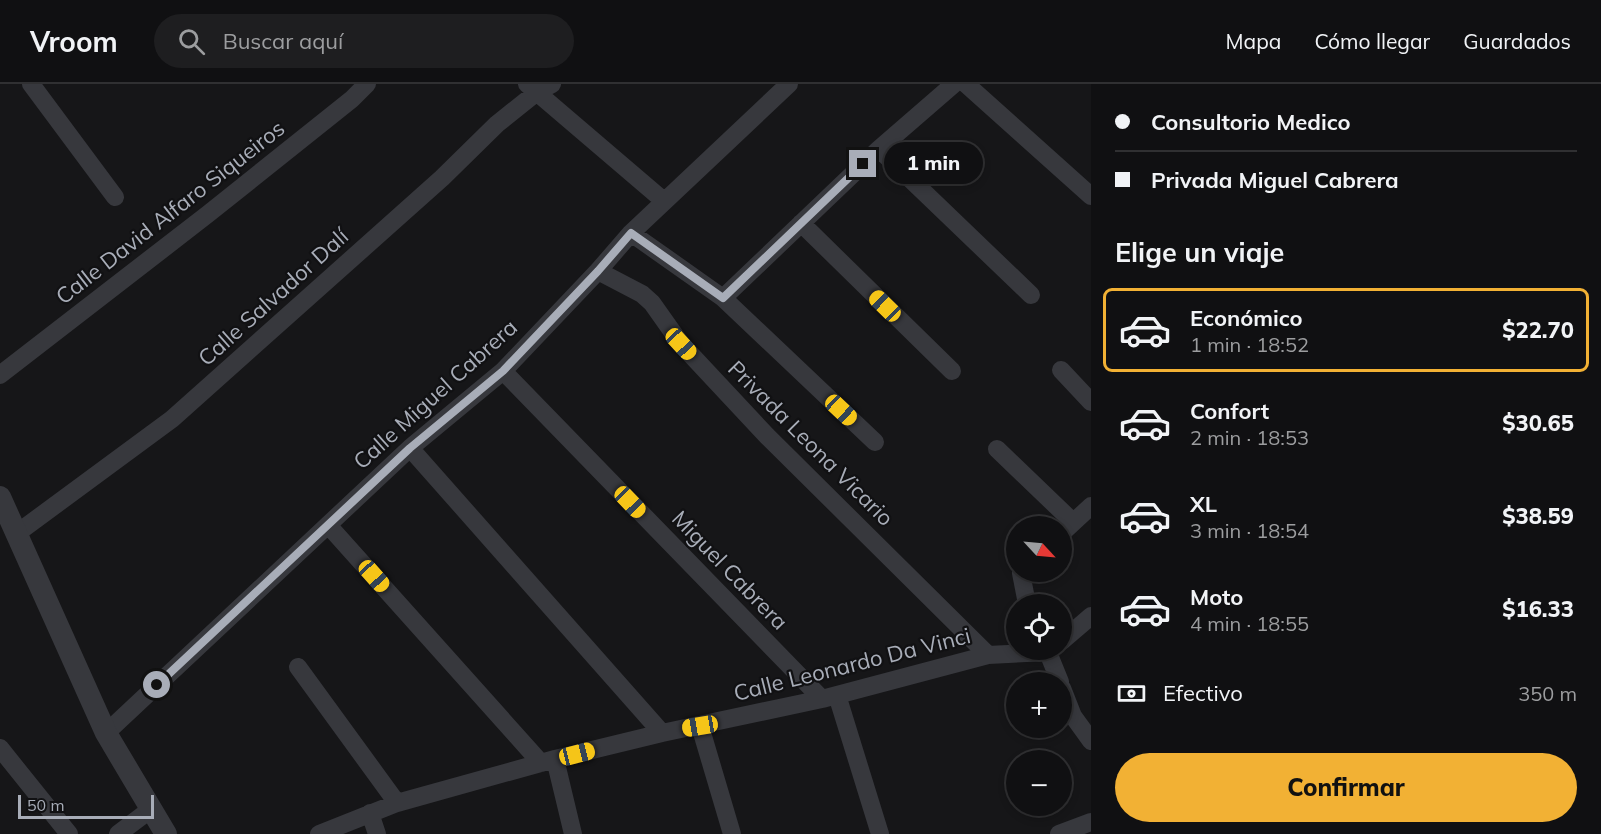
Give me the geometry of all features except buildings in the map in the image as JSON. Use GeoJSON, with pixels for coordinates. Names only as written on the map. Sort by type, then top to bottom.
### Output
{"type":"FeatureCollection","features":[{"type":"Feature","properties":{"kind":"street"},"geometry":{"type":"LineString","coordinates":[[31,84],[115,197]]}},
{"type":"Feature","properties":{"kind":"street","name":"Calle David Alfaro Siqueiros"},"geometry":{"type":"LineString","coordinates":[[0,375],[208,214],[368,84]]}},
{"type":"Feature","properties":{"kind":"street","name":"Calle Miguel Cabrera"},"geometry":{"type":"LineString","coordinates":[[106,733],[410,448],[503,371],[631,233],[789,84]]}},
{"type":"Feature","properties":{"kind":"street"},"geometry":{"type":"LineString","coordinates":[[723,298],[879,149],[954,84]]}},
{"type":"Feature","properties":{"kind":"street"},"geometry":{"type":"LineString","coordinates":[[966,84],[1091,196]]}},
{"type":"Feature","properties":{"kind":"street"},"geometry":{"type":"LineString","coordinates":[[538,87],[664,201]]}},
{"type":"Feature","properties":{"kind":"street","name":"Calle Salvador Dalí"},"geometry":{"type":"LineString","coordinates":[[16,534],[172,419],[442,178],[538,87]]}},
{"type":"Feature","properties":{"kind":"street"},"geometry":{"type":"LineString","coordinates":[[879,149],[1031,295]]}},
{"type":"Feature","properties":{"kind":"street"},"geometry":{"type":"LineString","coordinates":[[801,223],[952,371]]}},
{"type":"Feature","properties":{"kind":"street"},"geometry":{"type":"LineString","coordinates":[[631,233],[723,298],[875,442]]}},
{"type":"Feature","properties":{"kind":"street","name":"Privada Leona Vicario"},"geometry":{"type":"LineString","coordinates":[[598,271],[642,294],[652,303],[681,344],[766,436],[988,655]]}},
{"type":"Feature","properties":{"kind":"street"},"geometry":{"type":"LineString","coordinates":[[1061,370],[1091,402]]}},
{"type":"Feature","properties":{"kind":"street","name":"Miguel Cabrera"},"geometry":{"type":"LineString","coordinates":[[503,371],[830,697]]}},
{"type":"Feature","properties":{"kind":"street"},"geometry":{"type":"LineString","coordinates":[[410,448],[662,733]]}},
{"type":"Feature","properties":{"kind":"street"},"geometry":{"type":"LineString","coordinates":[[997,449],[1057,516]]}},
{"type":"Feature","properties":{"kind":"street"},"geometry":{"type":"LineString","coordinates":[[1,502],[106,733],[166,834]]}},
{"type":"Feature","properties":{"kind":"street"},"geometry":{"type":"LineString","coordinates":[[1072,524],[1091,506]]}},
{"type":"Feature","properties":{"kind":"street"},"geometry":{"type":"LineString","coordinates":[[328,525],[548,761],[573,834]]}},
{"type":"Feature","properties":{"kind":"street"},"geometry":{"type":"LineString","coordinates":[[1072,632],[1091,616]]}},
{"type":"Feature","properties":{"kind":"street","name":"Calle Leonardo Da Vinci"},"geometry":{"type":"LineString","coordinates":[[319,834],[397,803],[548,761],[662,733],[830,697],[988,655],[1006,653]]}},
{"type":"Feature","properties":{"kind":"street"},"geometry":{"type":"LineString","coordinates":[[298,666],[397,803]]}},
{"type":"Feature","properties":{"kind":"street"},"geometry":{"type":"LineString","coordinates":[[830,697],[880,834]]}},
{"type":"Feature","properties":{"kind":"street"},"geometry":{"type":"LineString","coordinates":[[1072,713],[1091,741]]}},
{"type":"Feature","properties":{"kind":"street"},"geometry":{"type":"LineString","coordinates":[[700,726],[732,834]]}},
{"type":"Feature","properties":{"kind":"street"},"geometry":{"type":"LineString","coordinates":[[0,748],[69,834]]}},
{"type":"Feature","properties":{"kind":"street"},"geometry":{"type":"LineString","coordinates":[[118,834],[151,809]]}},
{"type":"Feature","properties":{"kind":"street"},"geometry":{"type":"LineString","coordinates":[[370,813],[376,834]]}},
{"type":"Feature","properties":{"kind":"street"},"geometry":{"type":"LineString","coordinates":[[1059,834],[1091,822]]}},
{"type":"Feature","properties":{"kind":"route"},"geometry":{"type":"LineString","coordinates":[[157,685],[410,448],[503,371],[631,233],[723,298],[863,164]]}}]}
